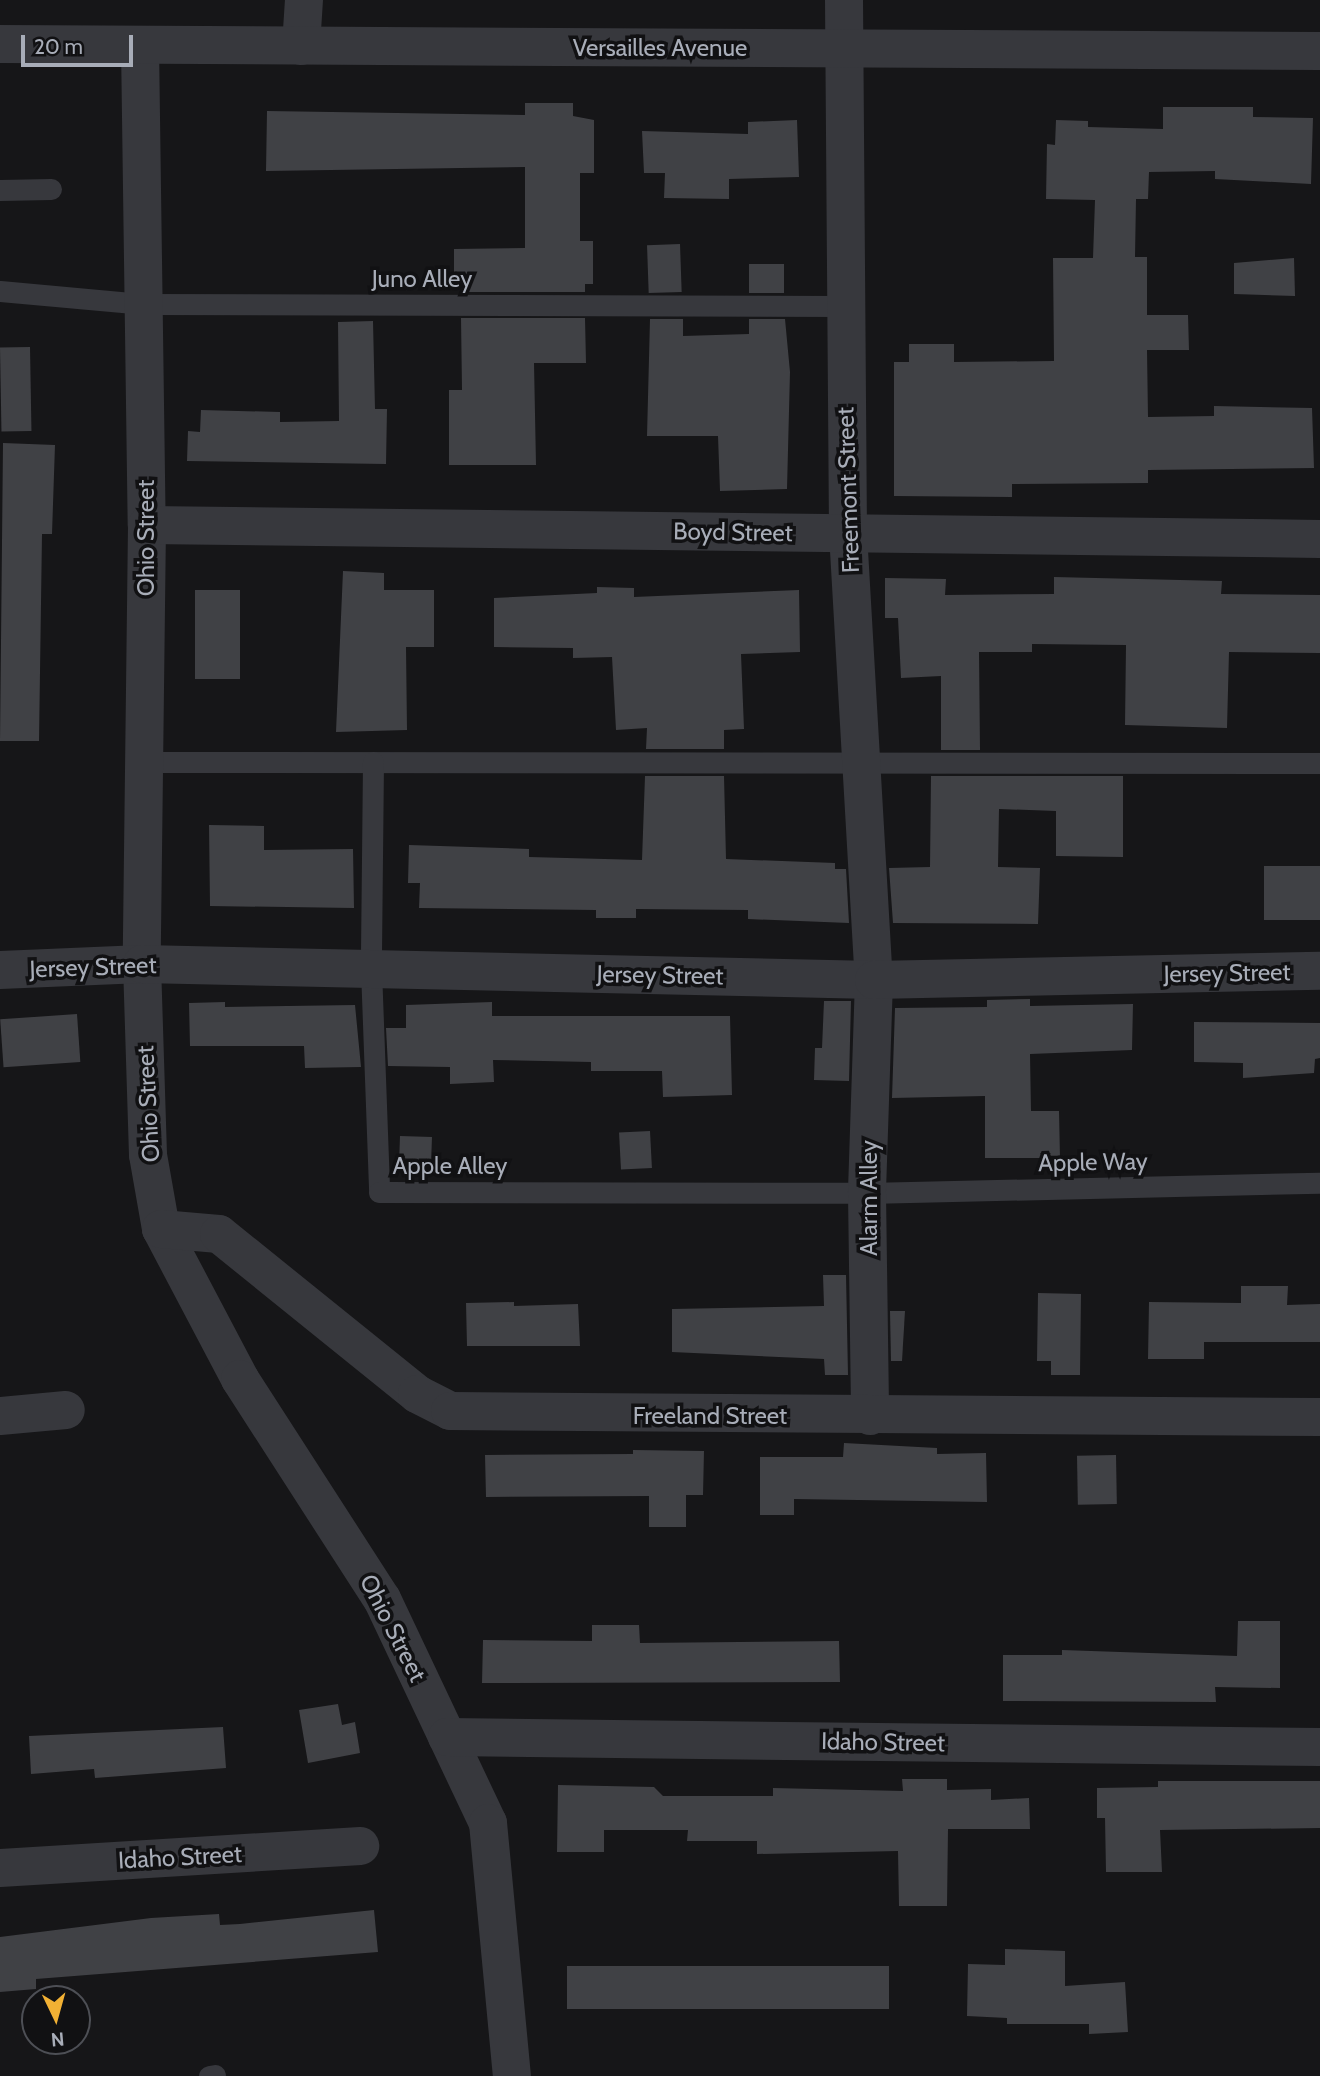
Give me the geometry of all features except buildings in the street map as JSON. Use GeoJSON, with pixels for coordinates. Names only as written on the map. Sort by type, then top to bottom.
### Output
{"type":"FeatureCollection","features":[{"type":"Feature","properties":{"kind":"street"},"geometry":{"type":"LineString","coordinates":[[301,46],[304,0]]}},
{"type":"Feature","properties":{"kind":"street","name":"Freemont Street"},"geometry":{"type":"LineString","coordinates":[[844,0],[843,306],[848,533],[874,980]]}},
{"type":"Feature","properties":{"kind":"street","name":"Versailles Avenue"},"geometry":{"type":"LineString","coordinates":[[0,44],[1320,51]]}},
{"type":"Feature","properties":{"kind":"street","name":"Ohio Street"},"geometry":{"type":"LineString","coordinates":[[140,46],[147,525],[142,964],[148,1155],[161,1229],[240,1379],[382,1599],[488,1823],[512,2076]]}},
{"type":"Feature","properties":{"kind":"street","name":"Boyd Street"},"geometry":{"type":"LineString","coordinates":[[147,525],[1320,539]]}},
{"type":"Feature","properties":{"kind":"street","name":"Jersey Street"},"geometry":{"type":"LineString","coordinates":[[0,970],[142,964],[874,980],[1320,971]]}},
{"type":"Feature","properties":{"kind":"street","name":"Alarm Alley"},"geometry":{"type":"LineString","coordinates":[[870,1416],[867,1193],[874,980]]}},
{"type":"Feature","properties":{"kind":"street","name":"Freeland Street"},"geometry":{"type":"LineString","coordinates":[[161,1229],[219,1234],[416,1394],[450,1411],[870,1416],[1320,1417]]}},
{"type":"Feature","properties":{"kind":"street"},"geometry":{"type":"LineString","coordinates":[[0,1416],[66,1410]]}},
{"type":"Feature","properties":{"kind":"street","name":"Idaho Street"},"geometry":{"type":"LineString","coordinates":[[447,1737],[1320,1747]]}},
{"type":"Feature","properties":{"kind":"street","name":"Idaho Street"},"geometry":{"type":"LineString","coordinates":[[0,1868],[359,1846]]}},
{"type":"Feature","properties":{"kind":"lane"},"geometry":{"type":"LineString","coordinates":[[0,190],[51,190]]}},
{"type":"Feature","properties":{"kind":"lane","name":"Juno Alley"},"geometry":{"type":"LineString","coordinates":[[0,291],[144,304],[843,306]]}},
{"type":"Feature","properties":{"kind":"lane"},"geometry":{"type":"LineString","coordinates":[[145,762],[1320,764]]}},
{"type":"Feature","properties":{"kind":"lane","name":"Apple Alley"},"geometry":{"type":"LineString","coordinates":[[373,762],[371,969],[379,1192],[867,1193]]}},
{"type":"Feature","properties":{"kind":"lane","name":"Apple Way"},"geometry":{"type":"LineString","coordinates":[[867,1193],[1320,1183]]}}]}
